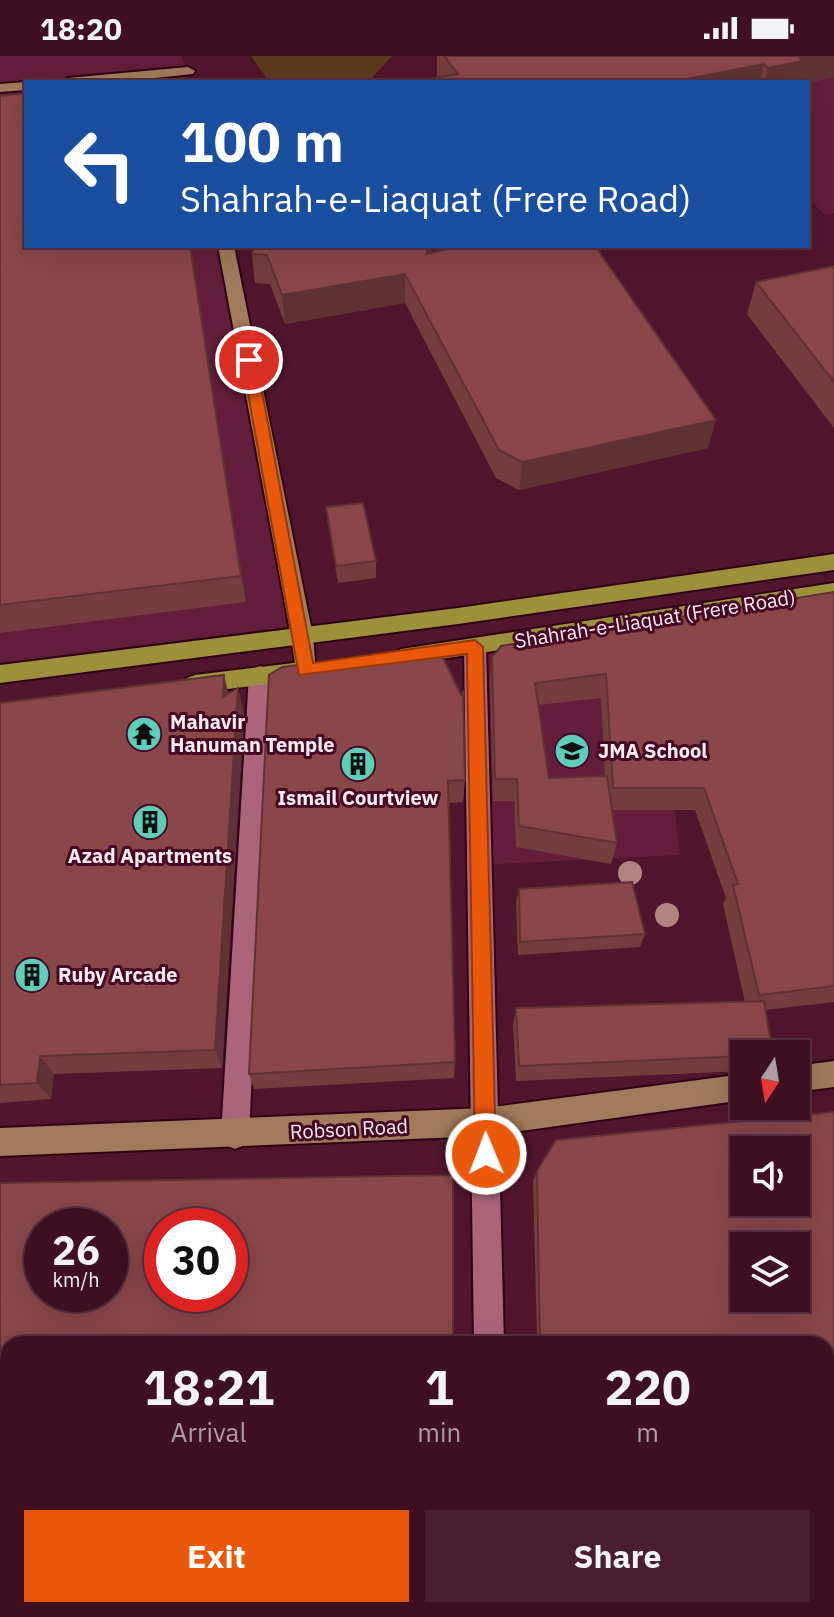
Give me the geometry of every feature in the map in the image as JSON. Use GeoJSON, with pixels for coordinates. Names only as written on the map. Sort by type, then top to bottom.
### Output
{"type":"FeatureCollection","features":[{"type":"Feature","properties":{"kind":"main road","name":"Shahrah-e-Liaquat (Frere Road)"},"geometry":{"type":"LineString","coordinates":[[0,674],[302,636],[834,562]]}},
{"type":"Feature","properties":{"kind":"main road","name":"Shahrah-e-Liaquat (Frere Road)"},"geometry":{"type":"LineString","coordinates":[[382,660],[834,591]]}},
{"type":"Feature","properties":{"kind":"main road"},"geometry":{"type":"LineString","coordinates":[[168,687],[313,670]]}},
{"type":"Feature","properties":{"kind":"street"},"geometry":{"type":"LineString","coordinates":[[88,80],[187,70]]}},
{"type":"Feature","properties":{"kind":"street"},"geometry":{"type":"LineString","coordinates":[[0,88],[24,86]]}},
{"type":"Feature","properties":{"kind":"street"},"geometry":{"type":"LineString","coordinates":[[226,248],[302,636],[313,670]]}},
{"type":"Feature","properties":{"kind":"street"},"geometry":{"type":"LineString","coordinates":[[475,647],[489,1336]]}},
{"type":"Feature","properties":{"kind":"street"},"geometry":{"type":"LineString","coordinates":[[235,1135],[260,675]]}},
{"type":"Feature","properties":{"kind":"street"},"geometry":{"type":"LineString","coordinates":[[810,1077],[834,1074]]}},
{"type":"Feature","properties":{"kind":"street","name":"Robson Road"},"geometry":{"type":"LineString","coordinates":[[0,1142],[235,1135],[485,1122],[730,1089]]}},
{"type":"Feature","properties":{"kind":"shaded area"},"geometry":{"type":"Polygon","coordinates":[[[0,56],[182,56],[188,80],[24,80],[24,248],[225,248],[302,636],[0,674],[0,56]]]}},
{"type":"Feature","properties":{"kind":"shaded area"},"geometry":{"type":"Polygon","coordinates":[[[251,56],[392,56],[370,80],[268,80],[251,56]]]}},
{"type":"Feature","properties":{"kind":"shaded area"},"geometry":{"type":"Polygon","coordinates":[[[834,56],[834,213],[825,215],[810,200],[810,80],[834,56]]]}},
{"type":"Feature","properties":{"kind":"shaded area","name":"JMA School"},"geometry":{"type":"Polygon","coordinates":[[[652,619],[680,855],[477,865],[475,647],[652,619]]]}},
{"type":"Feature","properties":{"kind":"building"},"geometry":{"type":"Polygon","coordinates":[[[444,56],[806,56],[799,57],[803,61],[768,68],[764,64],[682,80],[424,80],[458,74],[444,56]]]}},
{"type":"Feature","properties":{"kind":"building"},"geometry":{"type":"Polygon","coordinates":[[[24,93],[24,248],[190,248],[241,576],[0,605],[0,96],[24,93]]]}},
{"type":"Feature","properties":{"kind":"building"},"geometry":{"type":"Polygon","coordinates":[[[254,248],[428,248],[426,254],[453,248],[596,248],[716,420],[522,462],[499,450],[405,274],[282,295],[267,255],[252,254],[254,248]]]}},
{"type":"Feature","properties":{"kind":"building"},"geometry":{"type":"Polygon","coordinates":[[[834,266],[834,382],[756,282],[834,266]]]}},
{"type":"Feature","properties":{"kind":"building"},"geometry":{"type":"Polygon","coordinates":[[[363,503],[376,561],[336,566],[326,507],[363,503]]]}},
{"type":"Feature","properties":{"kind":"building"},"geometry":{"type":"Polygon","coordinates":[[[834,592],[834,986],[759,995],[733,885],[738,884],[704,788],[613,788],[606,674],[535,683],[549,778],[607,776],[617,843],[519,826],[517,779],[495,779],[492,657],[501,646],[834,592]]]}},
{"type":"Feature","properties":{"kind":"building"},"geometry":{"type":"Polygon","coordinates":[[[425,650],[443,658],[461,695],[463,692],[465,780],[448,781],[455,1062],[249,1074],[269,675],[282,667],[425,650]]]}},
{"type":"Feature","properties":{"kind":"building"},"geometry":{"type":"Polygon","coordinates":[[[224,675],[223,697],[238,688],[215,1050],[40,1056],[37,1083],[0,1085],[0,703],[224,675]]]}},
{"type":"Feature","properties":{"kind":"building"},"geometry":{"type":"Polygon","coordinates":[[[632,882],[645,934],[520,942],[519,889],[632,882]]]}},
{"type":"Feature","properties":{"kind":"building"},"geometry":{"type":"Polygon","coordinates":[[[764,1001],[771,1040],[730,1040],[730,1057],[519,1066],[516,1008],[764,1001]]]}},
{"type":"Feature","properties":{"kind":"building"},"geometry":{"type":"Polygon","coordinates":[[[834,1112],[834,1336],[540,1336],[537,1171],[556,1140],[755,1120],[810,1120],[810,1114],[834,1112]]]}},
{"type":"Feature","properties":{"kind":"building"},"geometry":{"type":"Polygon","coordinates":[[[453,1175],[453,1336],[0,1336],[0,1183],[453,1175]]]}},
{"type":"Feature","properties":{"kind":"place","name":"Mahavir Hanuman Temple"},"geometry":{"type":"Point","coordinates":[144,734]}},
{"type":"Feature","properties":{"kind":"place","name":"JMA School"},"geometry":{"type":"Point","coordinates":[572,751]}},
{"type":"Feature","properties":{"kind":"place","name":"Ismail Courtview"},"geometry":{"type":"Point","coordinates":[358,764]}},
{"type":"Feature","properties":{"kind":"place","name":"Azad Apartments"},"geometry":{"type":"Point","coordinates":[150,822]}},
{"type":"Feature","properties":{"kind":"place","name":"Ruby Arcade"},"geometry":{"type":"Point","coordinates":[32,975]}},
{"type":"Feature","properties":{"kind":"route"},"geometry":{"type":"LineString","coordinates":[[249,360],[302,636],[305,671],[475,647],[477,890],[486,1154]]}}]}
